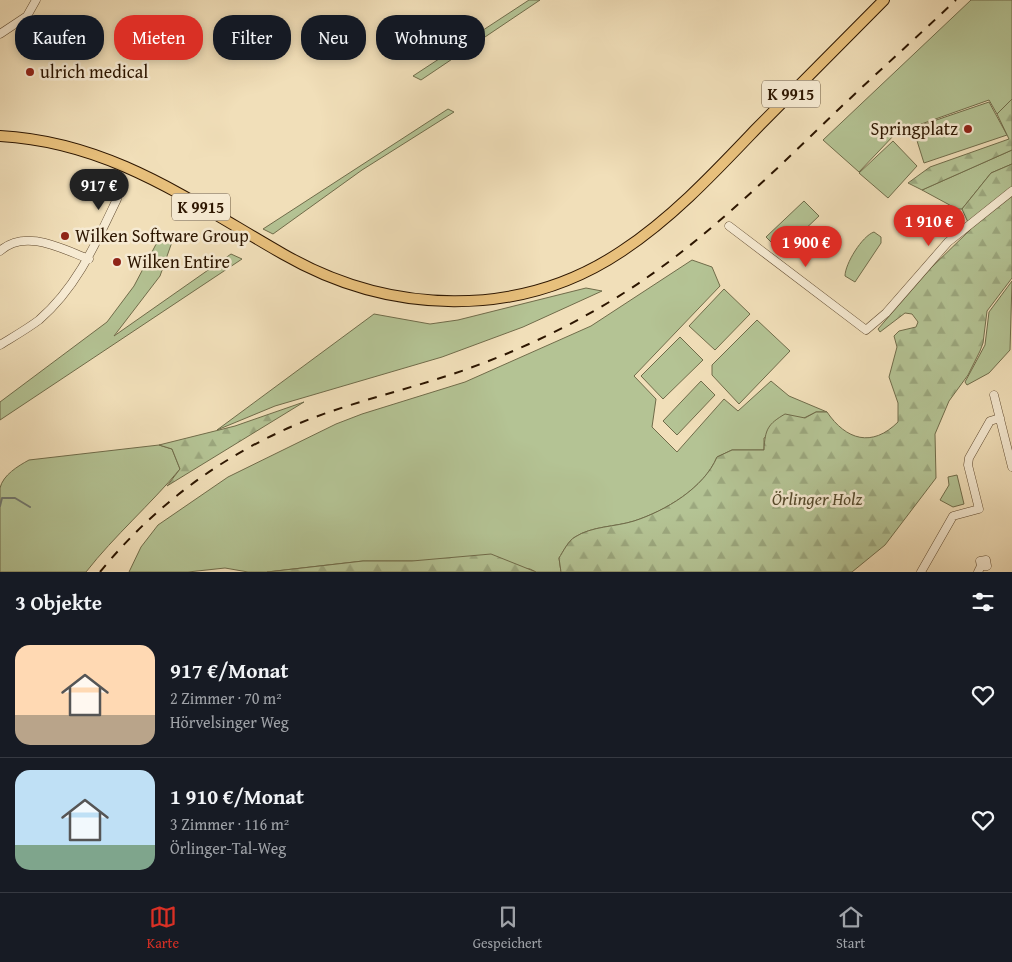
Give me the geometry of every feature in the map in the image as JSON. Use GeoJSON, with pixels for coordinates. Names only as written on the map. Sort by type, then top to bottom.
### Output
{"type":"FeatureCollection","features":[{"type":"Feature","properties":{"kind":"main road","name":"K 9915"},"geometry":{"type":"LineString","coordinates":[[0,136],[47,140],[102,155],[164,185],[292,259],[340,281],[388,296],[430,302],[482,301],[515,296],[573,279],[622,252],[664,220],[699,188],[884,0]]}},
{"type":"Feature","properties":{"kind":"street"},"geometry":{"type":"LineString","coordinates":[[0,34],[26,16],[36,0]]}},
{"type":"Feature","properties":{"kind":"street"},"geometry":{"type":"LineString","coordinates":[[729,226],[866,330],[886,312],[948,242],[1012,191]]}},
{"type":"Feature","properties":{"kind":"street"},"geometry":{"type":"LineString","coordinates":[[0,345],[38,321],[64,294],[89,259],[117,199]]}},
{"type":"Feature","properties":{"kind":"street"},"geometry":{"type":"LineString","coordinates":[[0,251],[14,241],[36,241],[89,259]]}},
{"type":"Feature","properties":{"kind":"street"},"geometry":{"type":"LineString","coordinates":[[994,395],[1012,467]]}},
{"type":"Feature","properties":{"kind":"street"},"geometry":{"type":"LineString","coordinates":[[920,572],[952,516],[979,509],[968,465],[969,458],[990,422],[1000,418]]}},
{"type":"Feature","properties":{"kind":"green space"},"geometry":{"type":"Polygon","coordinates":[[[529,0],[540,0],[485,37],[485,29],[529,0]]]}},
{"type":"Feature","properties":{"kind":"green space"},"geometry":{"type":"Polygon","coordinates":[[[971,0],[1012,0],[1012,99],[997,114],[989,100],[896,133],[859,172],[823,140],[971,0]]]}},
{"type":"Feature","properties":{"kind":"green space"},"geometry":{"type":"Polygon","coordinates":[[[437,60],[451,60],[421,80],[413,76],[437,60]]]}},
{"type":"Feature","properties":{"kind":"green space"},"geometry":{"type":"Polygon","coordinates":[[[1012,99],[1012,150],[922,190],[908,183],[930,167],[1009,139],[997,114],[1012,99]]]}},
{"type":"Feature","properties":{"kind":"green space","name":"Springplatz"},"geometry":{"type":"Polygon","coordinates":[[[989,102],[1007,135],[924,163],[913,128],[989,102]]]}},
{"type":"Feature","properties":{"kind":"green space"},"geometry":{"type":"Polygon","coordinates":[[[448,109],[454,112],[362,170],[273,234],[263,229],[448,109]]]}},
{"type":"Feature","properties":{"kind":"green space"},"geometry":{"type":"Polygon","coordinates":[[[893,141],[917,166],[888,198],[859,173],[893,141]]]}},
{"type":"Feature","properties":{"kind":"green space"},"geometry":{"type":"Polygon","coordinates":[[[1012,150],[1012,164],[991,173],[962,209],[957,209],[922,190],[1012,150]]]}},
{"type":"Feature","properties":{"kind":"green space","name":"Örlinger Holz"},"geometry":{"type":"Polygon","coordinates":[[[1012,164],[1012,278],[987,311],[983,343],[980,351],[968,375],[949,401],[935,434],[936,478],[885,545],[852,572],[561,572],[559,558],[572,539],[582,533],[646,517],[670,505],[703,479],[717,457],[732,450],[764,450],[768,428],[785,414],[805,418],[816,412],[827,412],[842,429],[860,437],[869,438],[879,435],[898,422],[898,403],[889,377],[897,347],[894,336],[899,331],[916,327],[918,322],[912,314],[905,313],[880,332],[878,329],[931,268],[971,229],[962,209],[991,173],[1012,164]]]}},
{"type":"Feature","properties":{"kind":"green space"},"geometry":{"type":"Polygon","coordinates":[[[804,201],[819,216],[781,252],[766,237],[804,201]]]}},
{"type":"Feature","properties":{"kind":"green space"},"geometry":{"type":"Polygon","coordinates":[[[163,231],[172,242],[160,276],[114,336],[231,254],[242,259],[0,420],[0,402],[107,322],[134,286],[163,231]]]}},
{"type":"Feature","properties":{"kind":"green space"},"geometry":{"type":"Polygon","coordinates":[[[874,232],[881,237],[881,243],[855,282],[845,276],[848,265],[864,239],[874,232]]]}},
{"type":"Feature","properties":{"kind":"green space"},"geometry":{"type":"Polygon","coordinates":[[[692,260],[712,267],[720,286],[634,376],[656,399],[652,427],[677,452],[724,399],[738,411],[771,381],[789,396],[827,412],[816,412],[764,438],[764,450],[732,450],[717,457],[703,479],[693,488],[670,505],[646,517],[596,529],[575,537],[559,558],[561,572],[536,572],[530,569],[412,561],[363,561],[267,572],[248,572],[225,568],[188,572],[129,572],[141,547],[158,525],[228,477],[336,424],[465,382],[591,326],[692,260]]]}},
{"type":"Feature","properties":{"kind":"green space"},"geometry":{"type":"Polygon","coordinates":[[[1012,281],[1010,350],[989,373],[967,385],[965,382],[985,345],[989,312],[1012,281]]]}},
{"type":"Feature","properties":{"kind":"green space"},"geometry":{"type":"Polygon","coordinates":[[[586,288],[602,291],[523,327],[442,357],[275,406],[217,430],[374,314],[430,324],[458,320],[586,288]]]}},
{"type":"Feature","properties":{"kind":"green space"},"geometry":{"type":"Polygon","coordinates":[[[724,289],[750,314],[715,350],[689,326],[724,289]]]}},
{"type":"Feature","properties":{"kind":"green space"},"geometry":{"type":"Polygon","coordinates":[[[757,320],[790,351],[739,404],[712,375],[712,365],[757,320]]]}},
{"type":"Feature","properties":{"kind":"green space"},"geometry":{"type":"Polygon","coordinates":[[[680,337],[703,360],[663,399],[641,376],[680,337]]]}},
{"type":"Feature","properties":{"kind":"green space"},"geometry":{"type":"Polygon","coordinates":[[[701,381],[715,395],[677,435],[663,421],[701,381]]]}},
{"type":"Feature","properties":{"kind":"green space"},"geometry":{"type":"Polygon","coordinates":[[[304,402],[167,486],[180,469],[172,449],[159,445],[235,426],[304,402]]]}},
{"type":"Feature","properties":{"kind":"green space"},"geometry":{"type":"Polygon","coordinates":[[[159,445],[172,449],[180,469],[86,572],[0,572],[0,488],[4,479],[12,471],[29,460],[159,445]]]}},
{"type":"Feature","properties":{"kind":"green space"},"geometry":{"type":"Polygon","coordinates":[[[957,475],[964,504],[953,507],[940,500],[949,485],[948,477],[957,475]]]}},
{"type":"Feature","properties":{"kind":"green space"},"geometry":{"type":"Polygon","coordinates":[[[491,554],[536,572],[267,572],[363,561],[412,561],[491,554]]]}},
{"type":"Feature","properties":{"kind":"waterway"},"geometry":{"type":"LineString","coordinates":[[0,506],[2,498],[15,498],[30,507]]}},
{"type":"Feature","properties":{"kind":"railway"},"geometry":{"type":"LineString","coordinates":[[100,572],[145,523],[169,502],[222,463],[250,447],[310,419],[450,375],[536,341],[599,308],[665,265],[696,241],[755,189],[956,0]]}},
{"type":"Feature","properties":{"kind":"place","name":"ulrich medical"},"geometry":{"type":"Point","coordinates":[30,72]}},
{"type":"Feature","properties":{"kind":"place","name":"Springplatz"},"geometry":{"type":"Point","coordinates":[968,129]}},
{"type":"Feature","properties":{"kind":"place","name":"Wilken Software Group"},"geometry":{"type":"Point","coordinates":[65,236]}},
{"type":"Feature","properties":{"kind":"place","name":"Wilken Entire"},"geometry":{"type":"Point","coordinates":[117,262]}}]}
